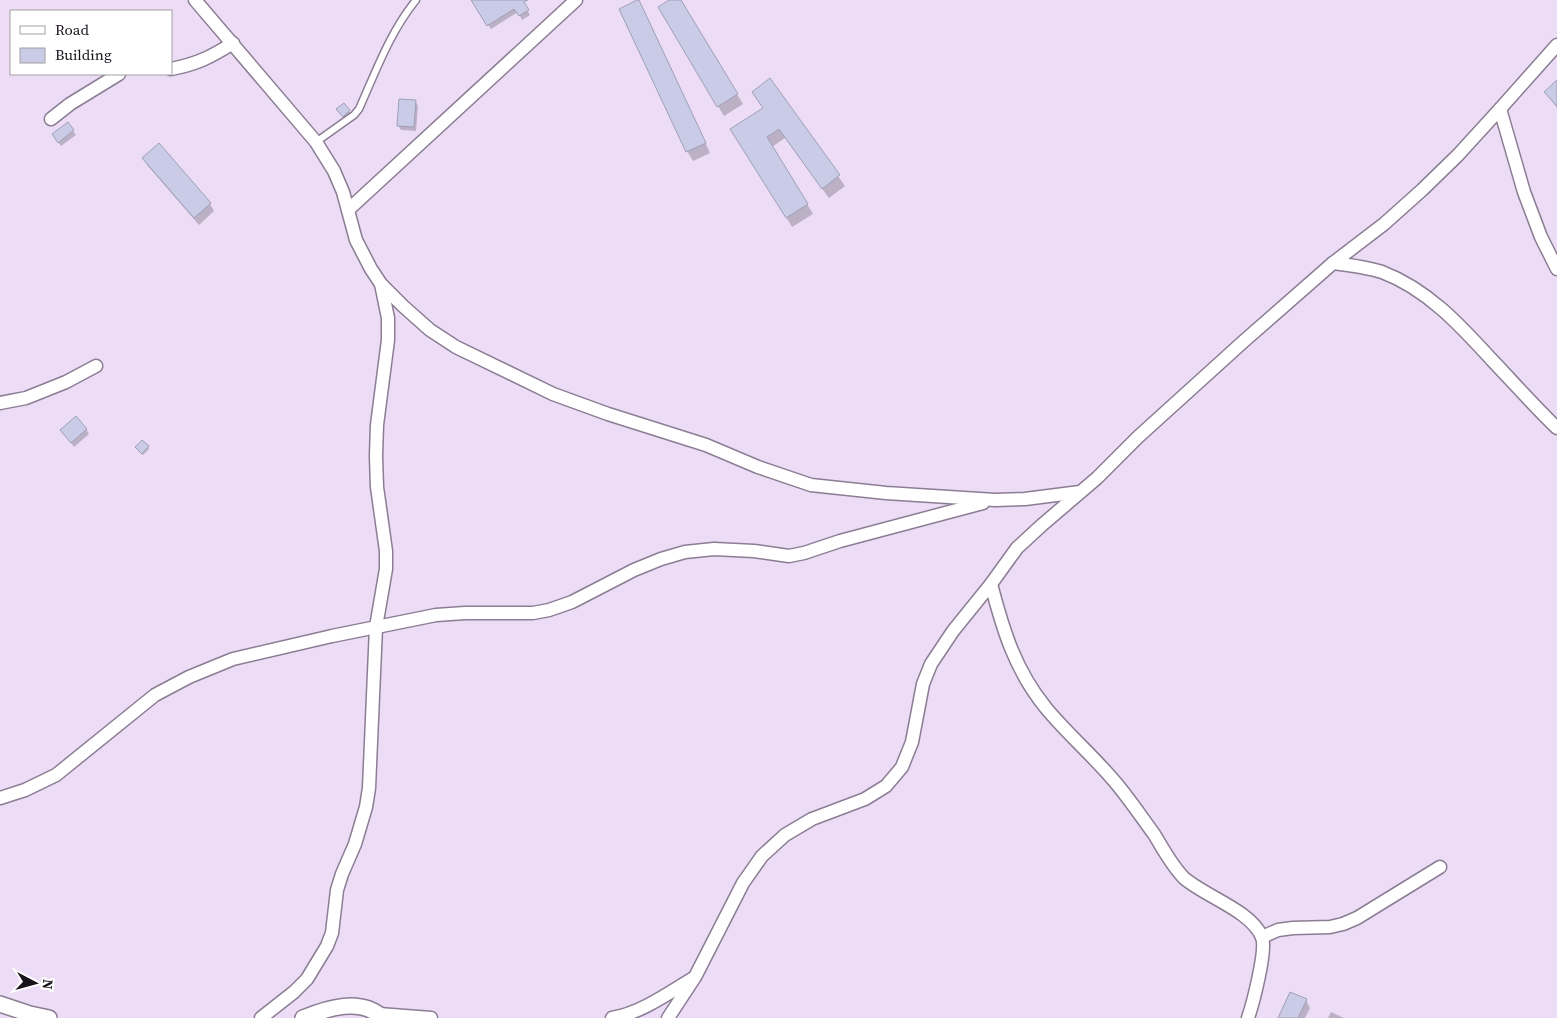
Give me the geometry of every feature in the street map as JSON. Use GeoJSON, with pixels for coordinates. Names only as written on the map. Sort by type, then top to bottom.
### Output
{"type":"FeatureCollection","features":[{"type":"Feature","properties":{"kind":"street"},"geometry":{"type":"LineString","coordinates":[[195,0],[316,142],[334,171],[343,192],[356,240],[381,284],[402,306],[430,330],[456,347],[552,394],[706,445],[758,467],[811,485],[886,493],[995,500],[1025,499],[1080,492]]}},
{"type":"Feature","properties":{"kind":"street"},"geometry":{"type":"LineString","coordinates":[[348,210],[576,0]]}},
{"type":"Feature","properties":{"kind":"street"},"geometry":{"type":"LineString","coordinates":[[172,69],[197,63],[211,57],[233,43]]}},
{"type":"Feature","properties":{"kind":"street"},"geometry":{"type":"LineString","coordinates":[[668,1018],[695,977],[743,883],[762,856],[785,835],[812,819],[865,799],[886,786],[902,767],[912,742],[923,684],[931,664],[953,631],[1017,548],[1098,478],[1138,437],[1333,263],[1384,224],[1422,190],[1500,109],[1557,45]]}},
{"type":"Feature","properties":{"kind":"street"},"geometry":{"type":"LineString","coordinates":[[51,119],[70,104],[117,75]]}},
{"type":"Feature","properties":{"kind":"street"},"geometry":{"type":"LineString","coordinates":[[1500,109],[1524,192],[1541,236],[1557,269]]}},
{"type":"Feature","properties":{"kind":"street"},"geometry":{"type":"LineString","coordinates":[[1333,263],[1363,266],[1383,273],[1434,302],[1456,321],[1557,428]]}},
{"type":"Feature","properties":{"kind":"street"},"geometry":{"type":"LineString","coordinates":[[261,1018],[294,992],[307,979],[327,946],[332,933],[337,890],[355,844],[366,807],[369,788],[376,627],[386,569],[386,551],[377,487],[376,456],[377,426],[388,340],[388,318],[381,284]]}},
{"type":"Feature","properties":{"kind":"street"},"geometry":{"type":"LineString","coordinates":[[0,403],[26,398],[66,382],[96,366]]}},
{"type":"Feature","properties":{"kind":"street"},"geometry":{"type":"LineString","coordinates":[[0,798],[24,790],[56,775],[155,695],[189,677],[233,659],[436,615],[464,613],[533,614],[572,602],[634,570],[660,559],[685,552],[714,549],[788,556],[995,500]]}},
{"type":"Feature","properties":{"kind":"street"},"geometry":{"type":"LineString","coordinates":[[991,584],[1000,620],[1014,658],[1046,707],[1120,787],[1184,878],[1234,908],[1253,924],[1262,937],[1264,952],[1250,1017]]}},
{"type":"Feature","properties":{"kind":"street"},"geometry":{"type":"LineString","coordinates":[[1262,937],[1278,930],[1330,927],[1357,918],[1440,867]]}},
{"type":"Feature","properties":{"kind":"street"},"geometry":{"type":"LineString","coordinates":[[612,1018],[623,1016],[652,1002],[695,977]]}},
{"type":"Feature","properties":{"kind":"street"},"geometry":{"type":"LineString","coordinates":[[0,1004],[49,1018]]}},
{"type":"Feature","properties":{"kind":"street"},"geometry":{"type":"LineString","coordinates":[[303,1018],[325,1009],[348,1006],[366,1008],[381,1016],[431,1018]]}},
{"type":"Feature","properties":{"kind":"lane"},"geometry":{"type":"LineString","coordinates":[[316,142],[354,115],[359,109],[382,56],[407,11],[416,0]]}},
{"type":"Feature","properties":{"kind":"building"},"geometry":{"type":"Polygon","coordinates":[[[471,0],[528,0],[524,2],[529,10],[519,16],[514,9],[487,26],[471,0]]]}},
{"type":"Feature","properties":{"kind":"building"},"geometry":{"type":"Polygon","coordinates":[[[639,0],[706,143],[686,152],[619,9],[639,0]]]}},
{"type":"Feature","properties":{"kind":"building"},"geometry":{"type":"Polygon","coordinates":[[[669,0],[681,0],[738,94],[717,107],[658,7],[669,0]]]}},
{"type":"Feature","properties":{"kind":"building"},"geometry":{"type":"Polygon","coordinates":[[[770,78],[840,175],[822,189],[779,129],[767,137],[808,204],[786,218],[730,129],[763,108],[752,92],[770,78]]]}},
{"type":"Feature","properties":{"kind":"building"},"geometry":{"type":"Polygon","coordinates":[[[1557,80],[1557,106],[1544,92],[1557,80]]]}},
{"type":"Feature","properties":{"kind":"building"},"geometry":{"type":"Polygon","coordinates":[[[399,99],[416,100],[414,127],[397,126],[399,99]]]}},
{"type":"Feature","properties":{"kind":"building"},"geometry":{"type":"Polygon","coordinates":[[[344,103],[350,110],[343,117],[336,109],[344,103]]]}},
{"type":"Feature","properties":{"kind":"building"},"geometry":{"type":"Polygon","coordinates":[[[68,122],[74,130],[58,143],[52,134],[68,122]]]}},
{"type":"Feature","properties":{"kind":"building"},"geometry":{"type":"Polygon","coordinates":[[[159,143],[211,203],[194,218],[142,158],[159,143]]]}},
{"type":"Feature","properties":{"kind":"building"},"geometry":{"type":"Polygon","coordinates":[[[76,416],[87,429],[71,443],[60,430],[76,416]]]}},
{"type":"Feature","properties":{"kind":"building"},"geometry":{"type":"Polygon","coordinates":[[[142,440],[149,446],[142,454],[135,447],[142,440]]]}},
{"type":"Feature","properties":{"kind":"building"},"geometry":{"type":"Polygon","coordinates":[[[1290,992],[1307,999],[1298,1018],[1278,1018],[1290,992]]]}}]}
